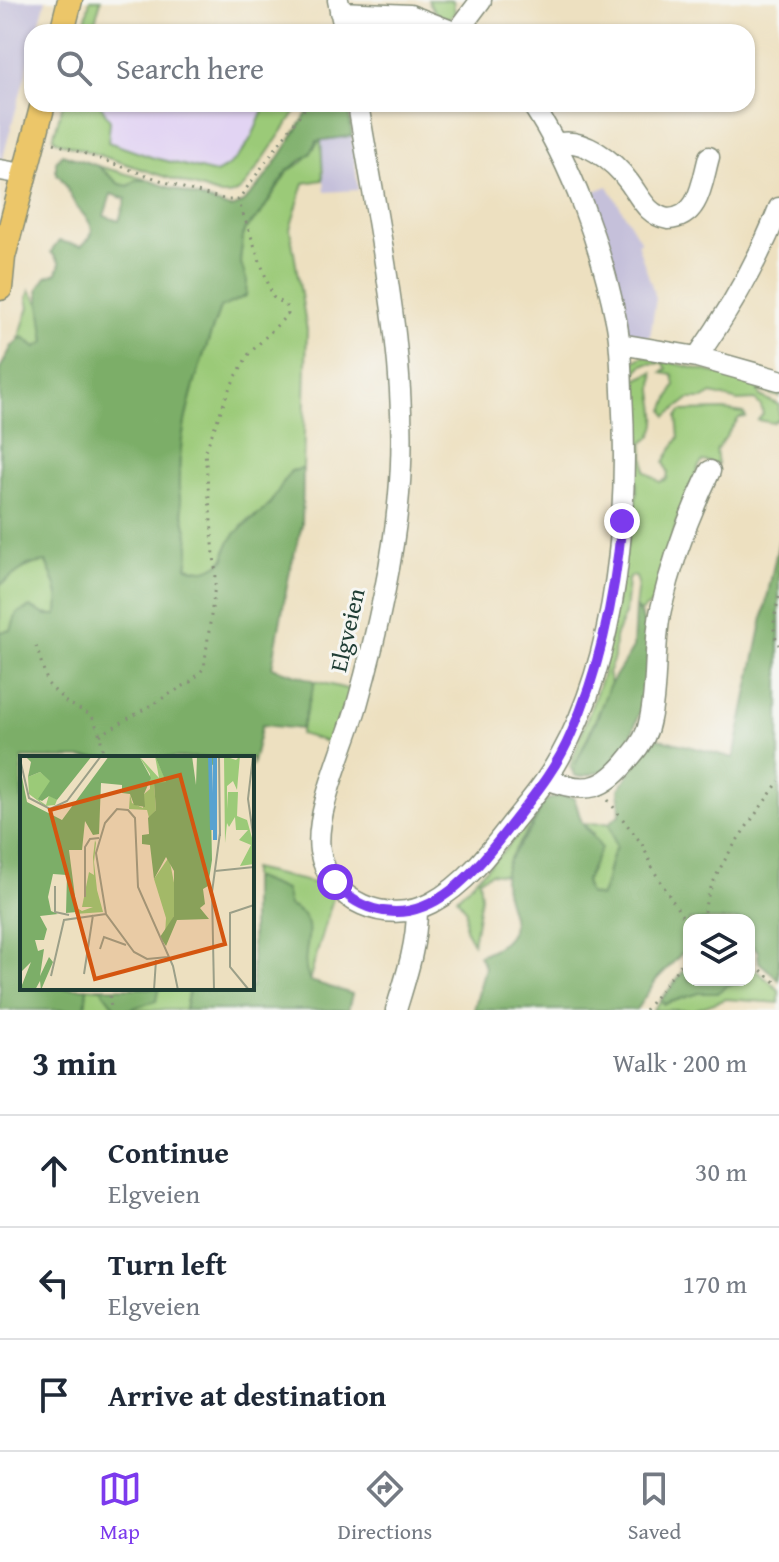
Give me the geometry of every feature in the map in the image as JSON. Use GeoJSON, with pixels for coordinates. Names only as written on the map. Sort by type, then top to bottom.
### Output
{"type":"FeatureCollection","features":[{"type":"Feature","properties":{"kind":"main road"},"geometry":{"type":"LineString","coordinates":[[64,24],[70,0]]}},
{"type":"Feature","properties":{"kind":"main road"},"geometry":{"type":"LineString","coordinates":[[0,288],[12,172],[34,137],[41,112]]}},
{"type":"Feature","properties":{"kind":"street"},"geometry":{"type":"LineString","coordinates":[[462,24],[481,0]]}},
{"type":"Feature","properties":{"kind":"street"},"geometry":{"type":"LineString","coordinates":[[341,15],[412,8],[441,24]]}},
{"type":"Feature","properties":{"kind":"street","name":"Elgveien"},"geometry":{"type":"LineString","coordinates":[[359,112],[390,304],[402,444],[399,495],[373,642],[318,837],[327,870],[344,893],[358,905],[386,913],[417,910],[455,888],[489,853],[547,779],[572,733],[598,659],[619,556],[625,486],[620,344],[616,320],[584,211],[556,144],[537,112]]}},
{"type":"Feature","properties":{"kind":"street"},"geometry":{"type":"LineString","coordinates":[[556,144],[574,142],[592,150],[621,173],[648,209],[668,219],[685,215],[696,204],[709,157]]}},
{"type":"Feature","properties":{"kind":"street"},"geometry":{"type":"LineString","coordinates":[[697,357],[750,274],[779,208]]}},
{"type":"Feature","properties":{"kind":"street"},"geometry":{"type":"LineString","coordinates":[[620,344],[697,357],[779,380]]}},
{"type":"Feature","properties":{"kind":"street"},"geometry":{"type":"LineString","coordinates":[[547,779],[565,786],[598,786],[622,768],[639,747],[650,719],[662,606],[693,506],[710,471]]}},
{"type":"Feature","properties":{"kind":"street"},"geometry":{"type":"LineString","coordinates":[[396,1010],[411,960],[417,910]]}},
{"type":"Feature","properties":{"kind":"path"},"geometry":{"type":"LineString","coordinates":[[34,137],[186,189],[238,200],[302,112]]}},
{"type":"Feature","properties":{"kind":"path"},"geometry":{"type":"LineString","coordinates":[[100,735],[192,681],[204,668],[216,578],[205,452],[230,387],[248,355],[288,314],[286,305],[273,297],[238,200]]}},
{"type":"Feature","properties":{"kind":"path"},"geometry":{"type":"LineString","coordinates":[[779,597],[773,625],[774,637],[779,645]]}},
{"type":"Feature","properties":{"kind":"path"},"geometry":{"type":"LineString","coordinates":[[36,646],[48,684],[66,702],[92,716],[104,756]]}},
{"type":"Feature","properties":{"kind":"path"},"geometry":{"type":"LineString","coordinates":[[705,914],[728,857],[779,781]]}},
{"type":"Feature","properties":{"kind":"path"},"geometry":{"type":"LineString","coordinates":[[598,786],[642,844],[658,879],[683,918]]}},
{"type":"Feature","properties":{"kind":"path"},"geometry":{"type":"LineString","coordinates":[[645,1010],[683,962]]}},
{"type":"Feature","properties":{"kind":"path"},"geometry":{"type":"LineString","coordinates":[[755,965],[779,985]]}},
{"type":"Feature","properties":{"kind":"path"},"geometry":{"type":"LineString","coordinates":[[109,990],[111,1010]]}},
{"type":"Feature","properties":{"kind":"shaded area"},"geometry":{"type":"Polygon","coordinates":[[[0,0],[46,0],[39,24],[24,24],[24,80],[0,168],[0,0]]]}},
{"type":"Feature","properties":{"kind":"shaded area"},"geometry":{"type":"Polygon","coordinates":[[[61,112],[295,112],[241,191],[231,196],[53,138],[61,112]]]}},
{"type":"Feature","properties":{"kind":"shaded area"},"geometry":{"type":"Polygon","coordinates":[[[352,136],[358,190],[325,192],[321,139],[352,136]]]}},
{"type":"Feature","properties":{"kind":"shaded area"},"geometry":{"type":"Polygon","coordinates":[[[608,186],[641,242],[637,243],[656,298],[650,337],[639,338],[627,331],[587,194],[608,186]]]}},
{"type":"Feature","properties":{"kind":"green space"},"geometry":{"type":"Polygon","coordinates":[[[90,0],[101,0],[94,24],[85,24],[90,0]]]}},
{"type":"Feature","properties":{"kind":"green space"},"geometry":{"type":"Polygon","coordinates":[[[428,0],[453,0],[455,13],[449,18],[441,16],[428,0]]]}},
{"type":"Feature","properties":{"kind":"green space"},"geometry":{"type":"Polygon","coordinates":[[[61,112],[105,112],[110,121],[108,142],[154,158],[216,173],[241,153],[262,112],[296,112],[246,184],[230,195],[221,195],[53,138],[61,112]]]}},
{"type":"Feature","properties":{"kind":"green space"},"geometry":{"type":"Polygon","coordinates":[[[308,112],[349,112],[352,136],[317,141],[311,153],[287,171],[260,215],[244,230],[240,260],[247,282],[246,296],[220,308],[212,330],[186,419],[179,488],[189,545],[187,567],[207,569],[225,559],[234,535],[267,507],[291,471],[303,469],[302,525],[290,570],[272,667],[315,681],[301,729],[262,725],[254,758],[20,756],[20,990],[87,990],[85,1010],[0,1010],[0,632],[11,630],[17,613],[30,607],[46,615],[57,615],[59,602],[46,562],[28,565],[0,585],[0,369],[12,346],[22,337],[36,347],[45,342],[38,289],[46,277],[57,273],[60,263],[51,252],[59,241],[81,246],[92,233],[90,223],[56,173],[56,161],[62,154],[98,166],[119,184],[129,186],[136,180],[148,180],[230,208],[251,194],[308,112]],[[111,194],[104,216],[119,221],[126,199],[111,194]]]}},
{"type":"Feature","properties":{"kind":"green space"},"geometry":{"type":"Polygon","coordinates":[[[321,139],[323,180],[304,183],[290,229],[307,330],[303,469],[291,471],[270,504],[238,531],[219,565],[202,570],[187,567],[189,545],[180,499],[179,465],[197,374],[220,308],[230,302],[247,282],[240,260],[244,230],[260,215],[288,171],[303,162],[321,139]]]}},
{"type":"Feature","properties":{"kind":"green space"},"geometry":{"type":"Polygon","coordinates":[[[98,166],[148,180],[136,180],[129,186],[119,184],[98,166]]]}},
{"type":"Feature","properties":{"kind":"green space"},"geometry":{"type":"Polygon","coordinates":[[[30,290],[41,306],[45,342],[36,347],[25,338],[18,340],[29,307],[27,299],[30,290]]]}},
{"type":"Feature","properties":{"kind":"green space"},"geometry":{"type":"Polygon","coordinates":[[[643,356],[779,388],[779,397],[758,390],[760,396],[779,405],[779,419],[773,423],[758,420],[763,414],[755,400],[738,401],[712,394],[703,399],[689,399],[667,416],[664,410],[675,385],[673,375],[662,373],[667,369],[663,362],[644,364],[634,376],[636,380],[653,372],[655,426],[649,439],[643,443],[645,471],[660,482],[667,479],[664,462],[679,437],[677,417],[681,411],[724,410],[743,413],[746,417],[739,418],[716,451],[718,464],[703,461],[699,466],[680,511],[654,602],[640,612],[635,608],[636,577],[631,576],[628,580],[625,614],[615,637],[614,658],[608,673],[611,684],[574,767],[574,774],[570,767],[602,676],[637,493],[630,368],[643,356]]]}},
{"type":"Feature","properties":{"kind":"green space"},"geometry":{"type":"Polygon","coordinates":[[[779,540],[779,980],[759,962],[755,948],[755,914],[683,914],[683,952],[657,979],[636,1010],[474,1010],[485,967],[479,955],[509,937],[513,927],[504,881],[506,867],[532,827],[544,801],[559,796],[573,797],[583,824],[601,848],[585,882],[589,894],[600,897],[616,847],[609,823],[620,814],[619,789],[638,759],[657,738],[734,758],[779,540]]]}},
{"type":"Feature","properties":{"kind":"green space"},"geometry":{"type":"Polygon","coordinates":[[[46,562],[54,581],[59,601],[58,615],[17,613],[11,631],[0,632],[0,585],[13,573],[46,562]]]}},
{"type":"Feature","properties":{"kind":"green space"},"geometry":{"type":"Polygon","coordinates":[[[635,608],[644,622],[648,641],[648,663],[640,711],[623,751],[612,764],[578,777],[574,774],[574,767],[608,688],[633,648],[635,608]]]}},
{"type":"Feature","properties":{"kind":"green space"},"geometry":{"type":"Polygon","coordinates":[[[315,681],[351,690],[334,744],[300,734],[315,681]]]}},
{"type":"Feature","properties":{"kind":"green space"},"geometry":{"type":"Polygon","coordinates":[[[543,803],[511,856],[505,875],[491,873],[479,879],[481,897],[473,943],[465,929],[466,909],[457,898],[510,844],[543,803]]]}},
{"type":"Feature","properties":{"kind":"green space"},"geometry":{"type":"Polygon","coordinates":[[[609,823],[616,847],[600,897],[589,894],[585,882],[591,870],[593,833],[583,824],[609,823]]]}},
{"type":"Feature","properties":{"kind":"green space"},"geometry":{"type":"Polygon","coordinates":[[[254,869],[323,885],[333,898],[309,981],[305,970],[306,920],[289,906],[285,890],[255,878],[254,869]]]}},
{"type":"Feature","properties":{"kind":"green space"},"geometry":{"type":"Polygon","coordinates":[[[254,878],[285,890],[289,906],[300,913],[309,929],[305,959],[310,981],[352,994],[348,1010],[185,1010],[189,990],[254,990],[254,878]]]}},
{"type":"Feature","properties":{"kind":"green space"},"geometry":{"type":"Polygon","coordinates":[[[755,969],[779,990],[779,1003],[726,999],[694,1010],[653,1010],[661,1000],[664,1004],[699,993],[717,993],[727,986],[755,986],[755,969]]]}},
{"type":"Feature","properties":{"kind":"green space"},"geometry":{"type":"Polygon","coordinates":[[[683,972],[683,986],[727,986],[717,993],[699,993],[664,1004],[661,1000],[683,972]]]}},
{"type":"Feature","properties":{"kind":"green space"},"geometry":{"type":"Polygon","coordinates":[[[87,990],[102,990],[117,1010],[85,1010],[87,990]]]}},
{"type":"Feature","properties":{"kind":"green space"},"geometry":{"type":"Polygon","coordinates":[[[102,990],[159,990],[156,1001],[117,1010],[102,990]]]}},
{"type":"Feature","properties":{"kind":"green space"},"geometry":{"type":"Polygon","coordinates":[[[159,990],[189,990],[185,1010],[127,1010],[155,1001],[159,990]]]}},
{"type":"Feature","properties":{"kind":"route"},"geometry":{"type":"LineString","coordinates":[[335,882],[358,905],[386,913],[405,913],[417,910],[455,888],[489,853],[547,779],[572,733],[598,659],[619,556],[622,521]]}}]}
